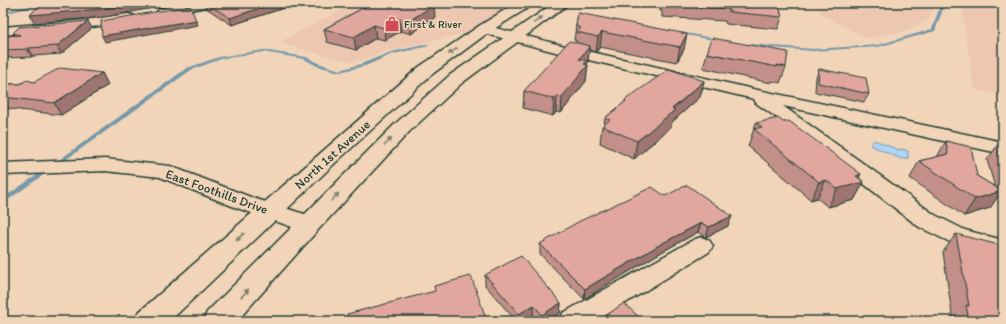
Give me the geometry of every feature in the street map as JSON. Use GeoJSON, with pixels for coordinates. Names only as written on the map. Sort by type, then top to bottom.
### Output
{"type":"FeatureCollection","features":[{"type":"Feature","properties":{"kind":"main road","name":"North 1st Avenue"},"geometry":{"type":"LineString","coordinates":[[150,321],[269,211],[425,71],[484,29],[526,3]]}},
{"type":"Feature","properties":{"kind":"main road"},"geometry":{"type":"LineString","coordinates":[[218,321],[309,224],[413,118],[456,79],[563,3]]}},
{"type":"Feature","properties":{"kind":"street"},"geometry":{"type":"LineString","coordinates":[[3,31],[85,24],[172,11],[205,3]]}},
{"type":"Feature","properties":{"kind":"street"},"geometry":{"type":"LineString","coordinates":[[484,29],[559,49],[753,94],[1003,148]]}},
{"type":"Feature","properties":{"kind":"street"},"geometry":{"type":"LineString","coordinates":[[753,94],[807,130],[927,221],[958,236],[1003,249]]}},
{"type":"Feature","properties":{"kind":"street","name":"East Foothills Drive"},"geometry":{"type":"LineString","coordinates":[[3,169],[105,165],[163,171],[269,211],[309,224]]}},
{"type":"Feature","properties":{"kind":"street"},"geometry":{"type":"LineString","coordinates":[[573,321],[701,246]]}},
{"type":"Feature","properties":{"kind":"shaded area"},"geometry":{"type":"Polygon","coordinates":[[[354,3],[515,3],[466,33],[399,48],[352,62],[278,43],[354,3]]]}},
{"type":"Feature","properties":{"kind":"shaded area"},"geometry":{"type":"Polygon","coordinates":[[[812,3],[933,3],[933,11],[926,22],[898,33],[867,38],[824,16],[812,3]]]}},
{"type":"Feature","properties":{"kind":"shaded area"},"geometry":{"type":"Polygon","coordinates":[[[961,3],[1003,3],[1003,96],[974,89],[961,3]]]}},
{"type":"Feature","properties":{"kind":"water"},"geometry":{"type":"Polygon","coordinates":[[[874,140],[899,150],[902,149],[908,151],[908,158],[901,159],[870,145],[874,140]]]}},
{"type":"Feature","properties":{"kind":"building"},"geometry":{"type":"Polygon","coordinates":[[[41,3],[136,3],[101,9],[30,15],[41,3]]]}},
{"type":"Feature","properties":{"kind":"building"},"geometry":{"type":"Polygon","coordinates":[[[206,3],[275,3],[230,18],[206,3]]]}},
{"type":"Feature","properties":{"kind":"building"},"geometry":{"type":"Polygon","coordinates":[[[372,3],[426,3],[434,5],[409,21],[399,19],[384,28],[374,25],[354,37],[324,29],[372,3]]]}},
{"type":"Feature","properties":{"kind":"building"},"geometry":{"type":"Polygon","coordinates":[[[664,3],[778,3],[782,17],[729,12],[729,9],[664,5],[664,3]]]}},
{"type":"Feature","properties":{"kind":"building"},"geometry":{"type":"Polygon","coordinates":[[[190,6],[196,20],[102,36],[101,21],[190,6]]]}},
{"type":"Feature","properties":{"kind":"building"},"geometry":{"type":"Polygon","coordinates":[[[578,13],[687,34],[680,47],[602,32],[598,37],[577,32],[581,28],[576,26],[578,13]]]}},
{"type":"Feature","properties":{"kind":"building"},"geometry":{"type":"Polygon","coordinates":[[[88,21],[57,46],[3,50],[3,36],[20,35],[13,33],[19,27],[88,21]]]}},
{"type":"Feature","properties":{"kind":"building"},"geometry":{"type":"Polygon","coordinates":[[[712,38],[788,52],[786,67],[777,65],[777,67],[707,53],[712,38]]]}},
{"type":"Feature","properties":{"kind":"building"},"geometry":{"type":"Polygon","coordinates":[[[569,41],[590,46],[579,59],[587,61],[584,64],[588,65],[562,97],[557,96],[554,99],[524,91],[569,41]]]}},
{"type":"Feature","properties":{"kind":"building"},"geometry":{"type":"Polygon","coordinates":[[[60,68],[102,73],[54,103],[3,97],[3,84],[20,84],[27,80],[34,82],[60,68]]]}},
{"type":"Feature","properties":{"kind":"building"},"geometry":{"type":"Polygon","coordinates":[[[669,69],[704,81],[672,109],[675,110],[637,141],[602,126],[610,120],[605,118],[626,101],[625,100],[669,69]]]}},
{"type":"Feature","properties":{"kind":"building"},"geometry":{"type":"Polygon","coordinates":[[[819,69],[866,78],[869,94],[818,83],[819,69]]]}},
{"type":"Feature","properties":{"kind":"building"},"geometry":{"type":"Polygon","coordinates":[[[778,118],[783,122],[789,121],[861,174],[856,176],[864,182],[837,189],[826,180],[819,182],[754,129],[762,127],[756,123],[778,118]]]}},
{"type":"Feature","properties":{"kind":"building"},"geometry":{"type":"Polygon","coordinates":[[[946,141],[971,147],[977,176],[1002,191],[975,199],[919,161],[948,154],[946,141]]]}},
{"type":"Feature","properties":{"kind":"building"},"geometry":{"type":"Polygon","coordinates":[[[999,143],[1003,144],[1003,154],[999,143]]]}},
{"type":"Feature","properties":{"kind":"building"},"geometry":{"type":"Polygon","coordinates":[[[687,185],[732,216],[709,227],[701,223],[661,244],[585,289],[540,244],[578,222],[652,187],[665,196],[687,185]]]}},
{"type":"Feature","properties":{"kind":"building"},"geometry":{"type":"Polygon","coordinates":[[[956,234],[1003,246],[1003,321],[969,321],[966,305],[969,306],[956,234]]]}},
{"type":"Feature","properties":{"kind":"building"},"geometry":{"type":"Polygon","coordinates":[[[521,256],[561,303],[542,315],[534,305],[519,314],[485,275],[521,256]]]}},
{"type":"Feature","properties":{"kind":"building"},"geometry":{"type":"Polygon","coordinates":[[[471,276],[487,321],[348,321],[347,314],[435,291],[434,286],[471,276]]]}},
{"type":"Feature","properties":{"kind":"building"},"geometry":{"type":"Polygon","coordinates":[[[624,303],[641,319],[647,315],[653,321],[607,321],[604,317],[624,303]]]}},
{"type":"Feature","properties":{"kind":"waterway"},"geometry":{"type":"LineString","coordinates":[[3,13],[47,3]]}},
{"type":"Feature","properties":{"kind":"waterway"},"geometry":{"type":"LineString","coordinates":[[746,45],[813,50],[878,46],[934,30],[942,3]]}},
{"type":"Feature","properties":{"kind":"waterway"},"geometry":{"type":"LineString","coordinates":[[681,33],[718,40]]}},
{"type":"Feature","properties":{"kind":"waterway"},"geometry":{"type":"LineString","coordinates":[[55,165],[189,69],[220,58],[263,51],[305,58],[319,65],[340,71],[363,65],[392,53],[428,45]]}},
{"type":"Feature","properties":{"kind":"waterway"},"geometry":{"type":"LineString","coordinates":[[3,201],[47,170]]}},
{"type":"Feature","properties":{"kind":"place","name":"First & River"},"geometry":{"type":"Point","coordinates":[392,24]}}]}
